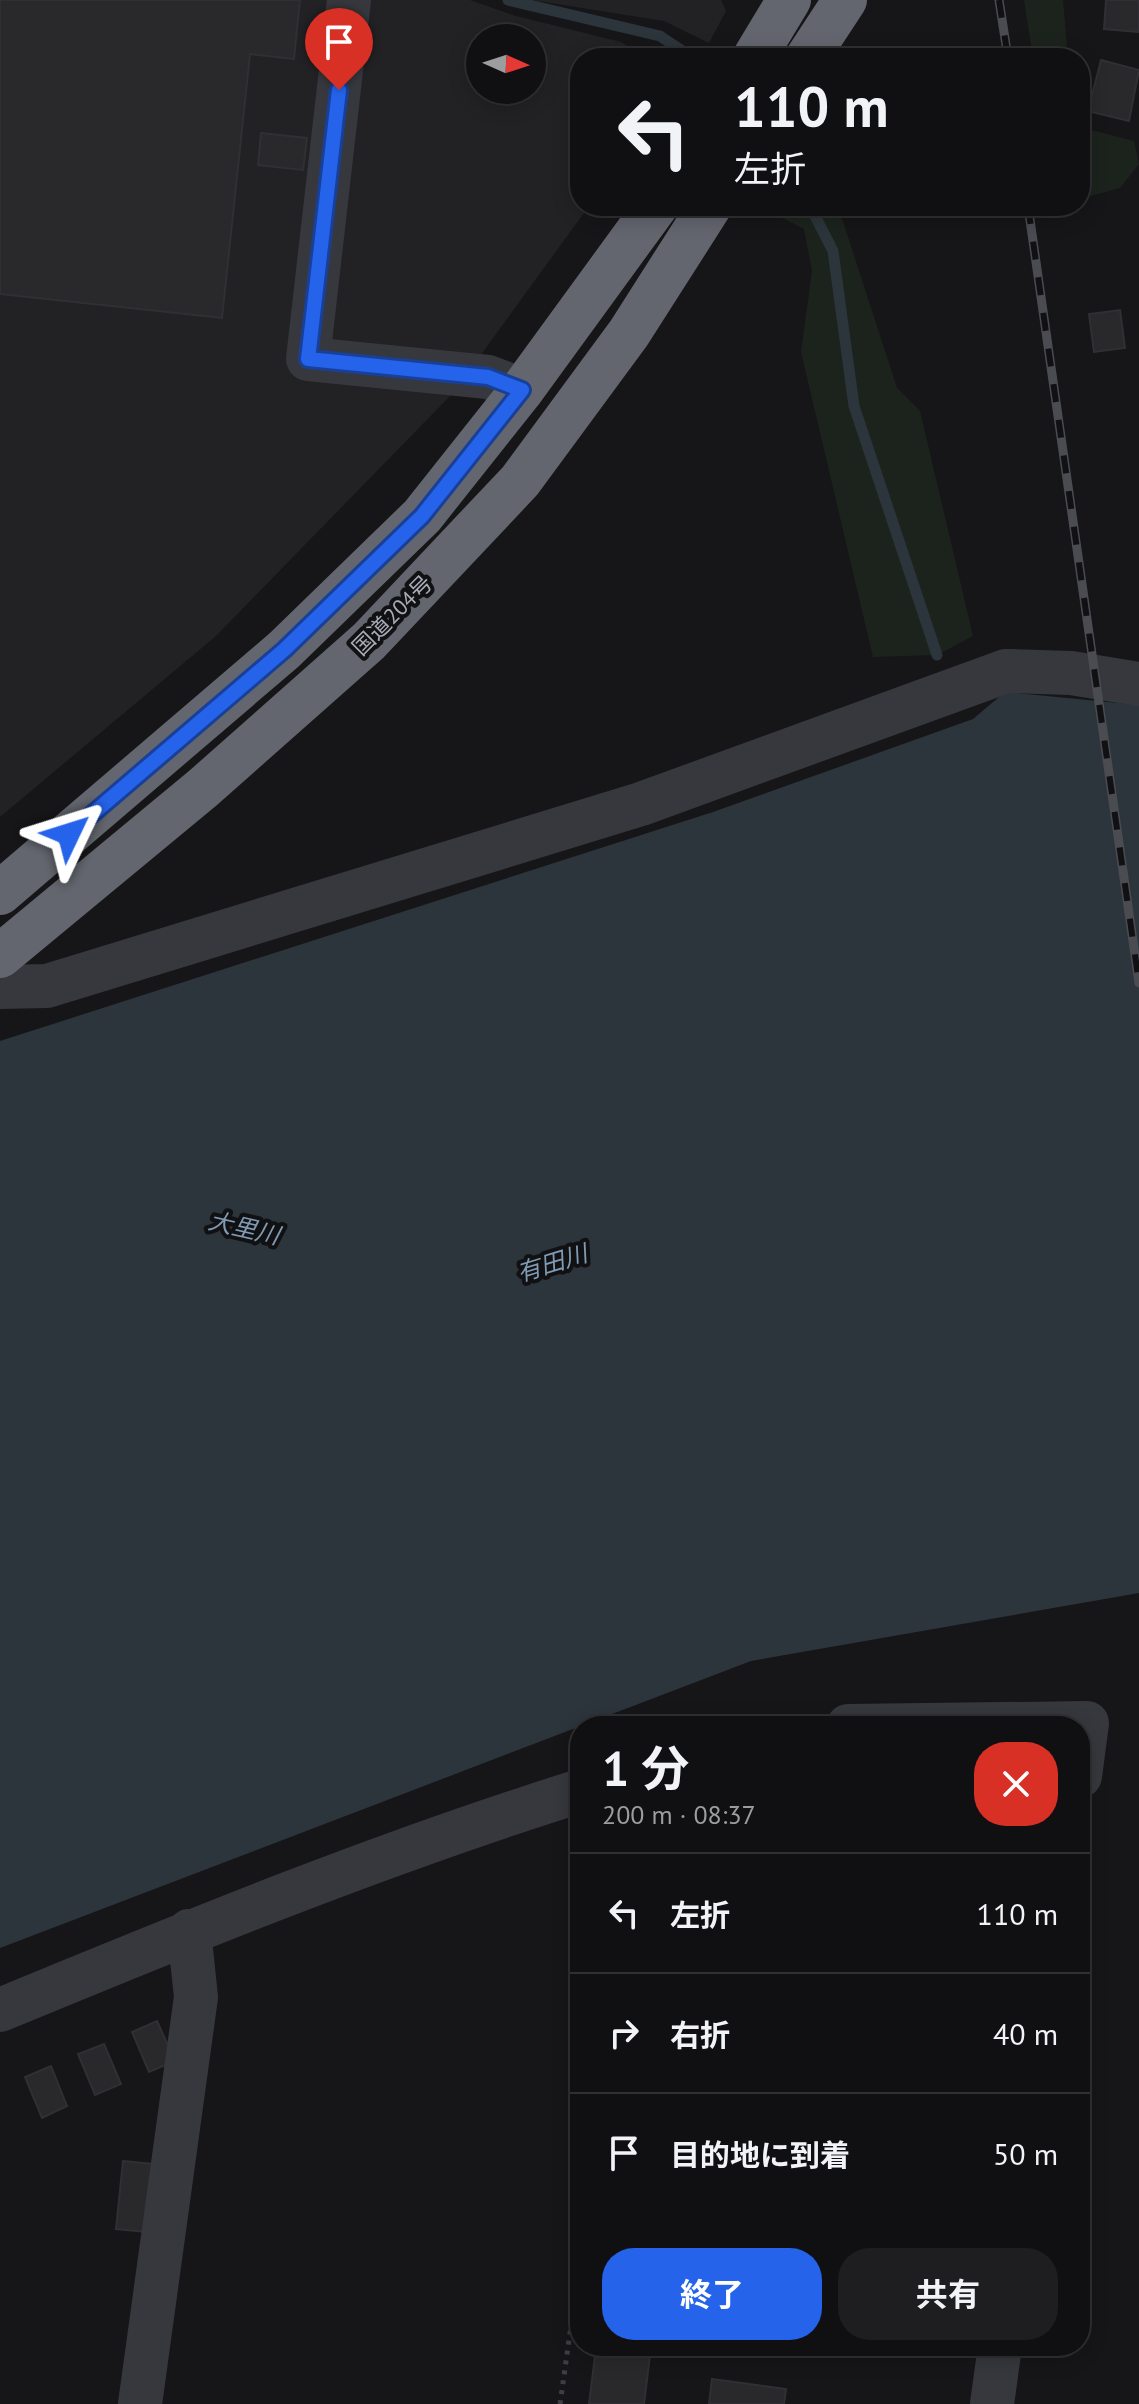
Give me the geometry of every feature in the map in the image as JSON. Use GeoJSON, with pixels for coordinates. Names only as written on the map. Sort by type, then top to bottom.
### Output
{"type":"FeatureCollection","features":[{"type":"Feature","properties":{"kind":"highway"},"geometry":{"type":"LineString","coordinates":[[760,48],[789,0]]}},
{"type":"Feature","properties":{"kind":"highway"},"geometry":{"type":"LineString","coordinates":[[814,48],[845,0]]}},
{"type":"Feature","properties":{"kind":"highway"},"geometry":{"type":"LineString","coordinates":[[0,893],[284,650],[412,527],[522,390],[649,216]]}},
{"type":"Feature","properties":{"kind":"highway","name":"国道204号"},"geometry":{"type":"LineString","coordinates":[[0,956],[203,788],[369,641],[413,595],[520,481],[629,333],[704,216]]}},
{"type":"Feature","properties":{"kind":"street"},"geometry":{"type":"LineString","coordinates":[[349,0],[308,359],[488,377],[522,390]]}},
{"type":"Feature","properties":{"kind":"street"},"geometry":{"type":"LineString","coordinates":[[0,987],[47,986],[626,809],[1006,671],[1071,673],[1139,684]]}},
{"type":"Feature","properties":{"kind":"street"},"geometry":{"type":"LineString","coordinates":[[0,2010],[189,1931],[451,1831],[570,1794]]}},
{"type":"Feature","properties":{"kind":"street"},"geometry":{"type":"LineString","coordinates":[[140,2404],[196,1997],[189,1931]]}},
{"type":"Feature","properties":{"kind":"street"},"geometry":{"type":"LineString","coordinates":[[992,2404],[999,2356]]}},
{"type":"Feature","properties":{"kind":"path"},"geometry":{"type":"LineString","coordinates":[[560,2404],[570,2333]]}},
{"type":"Feature","properties":{"kind":"shaded area"},"geometry":{"type":"Polygon","coordinates":[[[0,0],[470,0],[516,16],[621,42],[630,48],[570,48],[570,216],[582,216],[454,392],[216,636],[0,817],[0,0]]]}},
{"type":"Feature","properties":{"kind":"shaded area"},"geometry":{"type":"Polygon","coordinates":[[[532,0],[721,0],[726,11],[709,43],[664,21],[532,0]]]}},
{"type":"Feature","properties":{"kind":"shaded area"},"geometry":{"type":"Polygon","coordinates":[[[1024,0],[1063,0],[1067,48],[1031,48],[1024,0]]]}},
{"type":"Feature","properties":{"kind":"shaded area"},"geometry":{"type":"Polygon","coordinates":[[[1090,130],[1134,141],[1139,164],[1120,188],[1090,196],[1090,130]]]}},
{"type":"Feature","properties":{"kind":"shaded area"},"geometry":{"type":"Polygon","coordinates":[[[779,216],[841,216],[897,388],[920,411],[973,636],[937,655],[873,657],[801,352],[812,271],[804,229],[779,216]]]}},
{"type":"Feature","properties":{"kind":"water"},"geometry":{"type":"Polygon","coordinates":[[[1005,692],[1139,705],[1139,1593],[751,1661],[607,1716],[570,1716],[570,1730],[0,1948],[0,1041],[713,812],[973,719],[1005,692]]]}},
{"type":"Feature","properties":{"kind":"building"},"geometry":{"type":"Polygon","coordinates":[[[0,0],[300,0],[294,59],[250,54],[222,318],[0,294],[0,0]]]}},
{"type":"Feature","properties":{"kind":"building"},"geometry":{"type":"Polygon","coordinates":[[[1106,0],[1139,0],[1139,32],[1104,29],[1106,0]]]}},
{"type":"Feature","properties":{"kind":"building"},"geometry":{"type":"Polygon","coordinates":[[[1101,60],[1139,70],[1129,121],[1090,111],[1101,60]]]}},
{"type":"Feature","properties":{"kind":"building"},"geometry":{"type":"Polygon","coordinates":[[[261,133],[307,138],[303,170],[258,165],[261,133]]]}},
{"type":"Feature","properties":{"kind":"building"},"geometry":{"type":"Polygon","coordinates":[[[1120,310],[1125,348],[1094,352],[1089,314],[1120,310]]]}},
{"type":"Feature","properties":{"kind":"building"},"geometry":{"type":"Polygon","coordinates":[[[157,2021],[175,2061],[149,2072],[132,2032],[157,2021]]]}},
{"type":"Feature","properties":{"kind":"building"},"geometry":{"type":"Polygon","coordinates":[[[104,2044],[121,2084],[95,2095],[78,2054],[104,2044]]]}},
{"type":"Feature","properties":{"kind":"building"},"geometry":{"type":"Polygon","coordinates":[[[51,2066],[67,2106],[42,2118],[25,2077],[51,2066]]]}},
{"type":"Feature","properties":{"kind":"building"},"geometry":{"type":"Polygon","coordinates":[[[123,2161],[164,2165],[157,2233],[116,2229],[123,2161]]]}},
{"type":"Feature","properties":{"kind":"building"},"geometry":{"type":"Polygon","coordinates":[[[595,2356],[650,2356],[644,2404],[589,2404],[595,2356]]]}},
{"type":"Feature","properties":{"kind":"building"},"geometry":{"type":"Polygon","coordinates":[[[712,2379],[786,2389],[784,2404],[709,2404],[712,2379]]]}},
{"type":"Feature","properties":{"kind":"waterway"},"geometry":{"type":"LineString","coordinates":[[508,0],[660,36],[678,48]]}},
{"type":"Feature","properties":{"kind":"waterway"},"geometry":{"type":"LineString","coordinates":[[815,216],[833,251],[854,406],[937,655]]}},
{"type":"Feature","properties":{"kind":"railway"},"geometry":{"type":"LineString","coordinates":[[999,0],[1006,48]]}},
{"type":"Feature","properties":{"kind":"railway"},"geometry":{"type":"LineString","coordinates":[[1029,216],[1139,983]]}},
{"type":"Feature","properties":{"kind":"route"},"geometry":{"type":"LineString","coordinates":[[69,834],[284,650],[422,516],[522,390],[488,377],[308,359],[339,90]]}},
{"type":"Feature","properties":{"kind":"water label","name":"大里川"},"geometry":{"type":"Point","coordinates":[244,1228]}},
{"type":"Feature","properties":{"kind":"water label","name":"有田川"},"geometry":{"type":"Point","coordinates":[552,1263]}}]}
